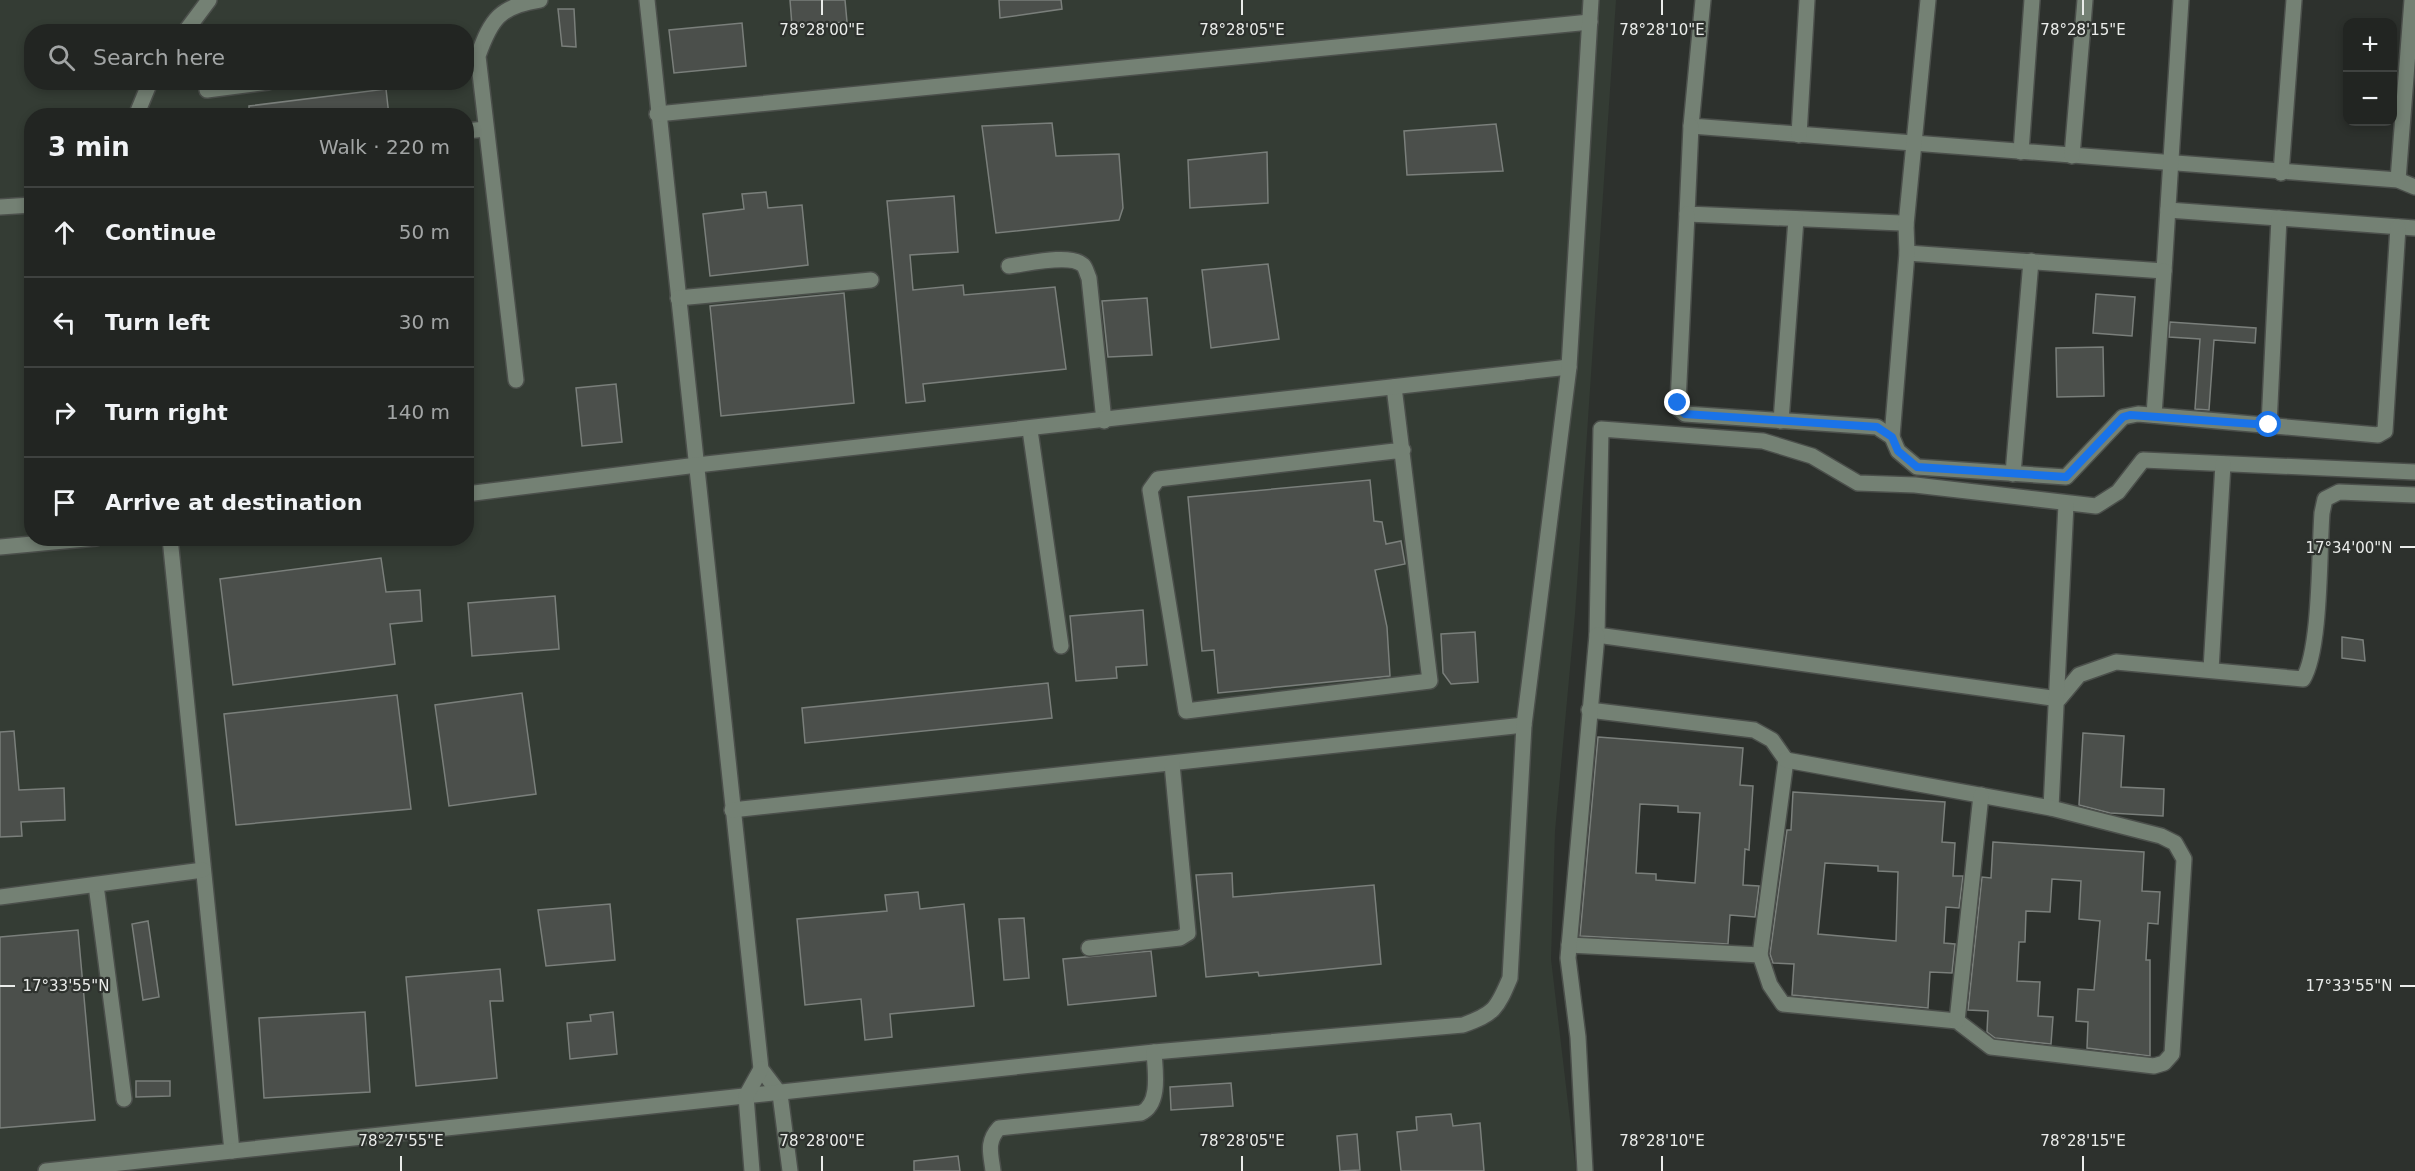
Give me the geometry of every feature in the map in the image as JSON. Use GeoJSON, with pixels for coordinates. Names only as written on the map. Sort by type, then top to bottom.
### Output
{"type":"FeatureCollection","features":[{"type":"Feature","properties":{"kind":"street"},"geometry":{"type":"LineString","coordinates":[[191,24],[209,0]]}},
{"type":"Feature","properties":{"kind":"street"},"geometry":{"type":"LineString","coordinates":[[474,53],[488,26],[502,12],[519,3],[540,0]]}},
{"type":"Feature","properties":{"kind":"street"},"geometry":{"type":"LineString","coordinates":[[647,0],[657,114],[761,1069],[780,1094],[790,1171]]}},
{"type":"Feature","properties":{"kind":"street"},"geometry":{"type":"LineString","coordinates":[[46,1171],[780,1094],[1154,1052],[1462,1025],[1487,1016],[1501,1000],[1510,978],[1524,725],[1569,367],[1591,0]]}},
{"type":"Feature","properties":{"kind":"street"},"geometry":{"type":"LineString","coordinates":[[1703,0],[1691,126],[1679,409],[1685,414],[1877,427],[1892,437]]}},
{"type":"Feature","properties":{"kind":"street"},"geometry":{"type":"LineString","coordinates":[[1799,135],[1807,0]]}},
{"type":"Feature","properties":{"kind":"street"},"geometry":{"type":"LineString","coordinates":[[1928,0],[1906,225],[1907,253],[1892,437],[1898,451],[1917,467],[2066,477],[2123,417],[2138,414],[2378,435],[2385,431],[2398,227]]}},
{"type":"Feature","properties":{"kind":"street"},"geometry":{"type":"LineString","coordinates":[[2021,152],[2032,0]]}},
{"type":"Feature","properties":{"kind":"street"},"geometry":{"type":"LineString","coordinates":[[2072,156],[2085,0]]}},
{"type":"Feature","properties":{"kind":"street"},"geometry":{"type":"LineString","coordinates":[[2154,415],[2181,0]]}},
{"type":"Feature","properties":{"kind":"street"},"geometry":{"type":"LineString","coordinates":[[2281,173],[2294,0]]}},
{"type":"Feature","properties":{"kind":"street"},"geometry":{"type":"LineString","coordinates":[[2398,180],[2412,0]]}},
{"type":"Feature","properties":{"kind":"street"},"geometry":{"type":"LineString","coordinates":[[657,114],[1590,22]]}},
{"type":"Feature","properties":{"kind":"street"},"geometry":{"type":"LineString","coordinates":[[474,67],[486,129],[516,380]]}},
{"type":"Feature","properties":{"kind":"street"},"geometry":{"type":"LineString","coordinates":[[139,108],[147,90]]}},
{"type":"Feature","properties":{"kind":"street"},"geometry":{"type":"LineString","coordinates":[[1691,126],[2281,173],[2398,180],[2415,187]]}},
{"type":"Feature","properties":{"kind":"street"},"geometry":{"type":"LineString","coordinates":[[474,130],[486,129]]}},
{"type":"Feature","properties":{"kind":"street"},"geometry":{"type":"LineString","coordinates":[[0,207],[24,206]]}},
{"type":"Feature","properties":{"kind":"street"},"geometry":{"type":"LineString","coordinates":[[2168,210],[2415,228]]}},
{"type":"Feature","properties":{"kind":"street"},"geometry":{"type":"LineString","coordinates":[[1687,214],[1906,225]]}},
{"type":"Feature","properties":{"kind":"street"},"geometry":{"type":"LineString","coordinates":[[2269,425],[2279,218]]}},
{"type":"Feature","properties":{"kind":"street"},"geometry":{"type":"LineString","coordinates":[[1781,421],[1796,219]]}},
{"type":"Feature","properties":{"kind":"street"},"geometry":{"type":"LineString","coordinates":[[1907,253],[2164,271]]}},
{"type":"Feature","properties":{"kind":"street"},"geometry":{"type":"LineString","coordinates":[[1009,266],[1061,259],[1072,259],[1084,265],[1089,278],[1104,421]]}},
{"type":"Feature","properties":{"kind":"street"},"geometry":{"type":"LineString","coordinates":[[2013,474],[2031,261]]}},
{"type":"Feature","properties":{"kind":"street"},"geometry":{"type":"LineString","coordinates":[[678,298],[870,280]]}},
{"type":"Feature","properties":{"kind":"street"},"geometry":{"type":"LineString","coordinates":[[474,493],[697,465],[1030,430],[1569,367]]}},
{"type":"Feature","properties":{"kind":"street"},"geometry":{"type":"LineString","coordinates":[[1394,387],[1403,450],[1430,681],[1186,711],[1150,490],[1158,479],[1403,450]]}},
{"type":"Feature","properties":{"kind":"street"},"geometry":{"type":"LineString","coordinates":[[1585,1171],[1578,1037],[1568,958],[1597,635],[1601,429],[1763,441],[1812,456],[1858,483],[1915,485],[2096,506],[2118,492],[2143,460],[2415,472]]}},
{"type":"Feature","properties":{"kind":"street"},"geometry":{"type":"LineString","coordinates":[[1030,430],[1061,646]]}},
{"type":"Feature","properties":{"kind":"street"},"geometry":{"type":"LineString","coordinates":[[2211,670],[2223,464]]}},
{"type":"Feature","properties":{"kind":"street"},"geometry":{"type":"LineString","coordinates":[[2059,699],[2079,675],[2116,662],[2303,679],[2310,668],[2314,636],[2322,513],[2325,499],[2339,492],[2415,495]]}},
{"type":"Feature","properties":{"kind":"street"},"geometry":{"type":"LineString","coordinates":[[2051,808],[2059,699],[2066,504]]}},
{"type":"Feature","properties":{"kind":"street"},"geometry":{"type":"LineString","coordinates":[[0,547],[24,545]]}},
{"type":"Feature","properties":{"kind":"street"},"geometry":{"type":"LineString","coordinates":[[171,546],[232,1151]]}},
{"type":"Feature","properties":{"kind":"street"},"geometry":{"type":"LineString","coordinates":[[1597,635],[2059,699]]}},
{"type":"Feature","properties":{"kind":"street"},"geometry":{"type":"LineString","coordinates":[[1589,710],[1754,730],[1772,740],[1786,760],[1760,955],[1770,985],[1783,1004],[1958,1021],[1991,1047],[2154,1065],[2164,1063],[2172,1054],[2184,860],[2175,843],[2161,836],[2051,808],[1786,760]]}},
{"type":"Feature","properties":{"kind":"street"},"geometry":{"type":"LineString","coordinates":[[732,810],[1524,725]]}},
{"type":"Feature","properties":{"kind":"street"},"geometry":{"type":"LineString","coordinates":[[1089,948],[1180,938],[1188,933],[1172,764]]}},
{"type":"Feature","properties":{"kind":"street"},"geometry":{"type":"LineString","coordinates":[[1958,1021],[1981,795]]}},
{"type":"Feature","properties":{"kind":"street"},"geometry":{"type":"LineString","coordinates":[[0,897],[203,870]]}},
{"type":"Feature","properties":{"kind":"street"},"geometry":{"type":"LineString","coordinates":[[96,885],[124,1099]]}},
{"type":"Feature","properties":{"kind":"street"},"geometry":{"type":"LineString","coordinates":[[1569,945],[1760,955]]}},
{"type":"Feature","properties":{"kind":"street"},"geometry":{"type":"LineString","coordinates":[[993,1171],[989,1145],[992,1136],[999,1128],[1141,1113],[1147,1110],[1151,1105],[1154,1089],[1154,1052]]}},
{"type":"Feature","properties":{"kind":"street"},"geometry":{"type":"LineString","coordinates":[[752,1171],[746,1096],[761,1069]]}},
{"type":"Feature","properties":{"kind":"shaded area"},"geometry":{"type":"Polygon","coordinates":[[[0,0],[1616,0],[1575,614],[1555,831],[1551,959],[1576,1171],[0,1171],[0,0]]]}},
{"type":"Feature","properties":{"kind":"building"},"geometry":{"type":"Polygon","coordinates":[[[790,0],[845,0],[847,22],[792,26],[790,0]]]}},
{"type":"Feature","properties":{"kind":"building"},"geometry":{"type":"Polygon","coordinates":[[[999,0],[1061,0],[1062,9],[1000,18],[999,0]]]}},
{"type":"Feature","properties":{"kind":"building"},"geometry":{"type":"Polygon","coordinates":[[[558,9],[574,9],[576,47],[562,46],[558,9]]]}},
{"type":"Feature","properties":{"kind":"building"},"geometry":{"type":"Polygon","coordinates":[[[742,23],[746,66],[674,73],[669,30],[742,23]]]}},
{"type":"Feature","properties":{"kind":"building"},"geometry":{"type":"Polygon","coordinates":[[[386,90],[388,108],[249,108],[249,106],[386,90]]]}},
{"type":"Feature","properties":{"kind":"building"},"geometry":{"type":"Polygon","coordinates":[[[1052,123],[1056,156],[1119,154],[1123,208],[1119,220],[996,233],[982,126],[1052,123]]]}},
{"type":"Feature","properties":{"kind":"building"},"geometry":{"type":"Polygon","coordinates":[[[1496,124],[1503,171],[1407,175],[1404,131],[1496,124]]]}},
{"type":"Feature","properties":{"kind":"building"},"geometry":{"type":"Polygon","coordinates":[[[1267,152],[1268,203],[1190,208],[1188,160],[1267,152]]]}},
{"type":"Feature","properties":{"kind":"building"},"geometry":{"type":"Polygon","coordinates":[[[766,192],[768,208],[802,205],[808,265],[710,276],[703,214],[744,209],[742,194],[766,192]]]}},
{"type":"Feature","properties":{"kind":"building"},"geometry":{"type":"Polygon","coordinates":[[[954,196],[958,252],[910,255],[913,290],[963,285],[964,295],[1055,287],[1066,369],[923,384],[925,401],[906,403],[887,201],[954,196]]]}},
{"type":"Feature","properties":{"kind":"building"},"geometry":{"type":"Polygon","coordinates":[[[1268,264],[1279,339],[1211,348],[1202,270],[1268,264]]]}},
{"type":"Feature","properties":{"kind":"building"},"geometry":{"type":"Polygon","coordinates":[[[844,293],[854,403],[721,416],[710,306],[844,293]]]}},
{"type":"Feature","properties":{"kind":"building"},"geometry":{"type":"Polygon","coordinates":[[[2096,294],[2135,297],[2132,336],[2093,333],[2096,294]]]}},
{"type":"Feature","properties":{"kind":"building"},"geometry":{"type":"Polygon","coordinates":[[[1147,298],[1152,355],[1108,357],[1102,301],[1147,298]]]}},
{"type":"Feature","properties":{"kind":"building"},"geometry":{"type":"Polygon","coordinates":[[[2170,322],[2256,328],[2255,343],[2214,340],[2209,410],[2195,409],[2200,339],[2169,337],[2170,322]]]}},
{"type":"Feature","properties":{"kind":"building"},"geometry":{"type":"Polygon","coordinates":[[[2103,347],[2104,396],[2057,397],[2056,348],[2103,347]]]}},
{"type":"Feature","properties":{"kind":"building"},"geometry":{"type":"Polygon","coordinates":[[[616,384],[622,442],[582,446],[576,388],[616,384]]]}},
{"type":"Feature","properties":{"kind":"building"},"geometry":{"type":"Polygon","coordinates":[[[1370,480],[1374,521],[1382,522],[1386,544],[1401,541],[1405,564],[1375,570],[1387,627],[1390,676],[1218,693],[1214,650],[1202,651],[1188,497],[1370,480]]]}},
{"type":"Feature","properties":{"kind":"building"},"geometry":{"type":"Polygon","coordinates":[[[381,558],[386,592],[420,590],[422,621],[390,624],[395,664],[233,685],[220,579],[381,558]]]}},
{"type":"Feature","properties":{"kind":"building"},"geometry":{"type":"Polygon","coordinates":[[[555,596],[559,649],[472,656],[468,603],[555,596]]]}},
{"type":"Feature","properties":{"kind":"building"},"geometry":{"type":"Polygon","coordinates":[[[1143,610],[1147,665],[1116,667],[1117,678],[1076,681],[1070,616],[1143,610]]]}},
{"type":"Feature","properties":{"kind":"building"},"geometry":{"type":"Polygon","coordinates":[[[1475,632],[1478,682],[1451,684],[1443,673],[1441,634],[1475,632]]]}},
{"type":"Feature","properties":{"kind":"building"},"geometry":{"type":"Polygon","coordinates":[[[2342,637],[2363,640],[2365,661],[2342,658],[2342,637]]]}},
{"type":"Feature","properties":{"kind":"building"},"geometry":{"type":"Polygon","coordinates":[[[1048,683],[1052,718],[805,743],[802,708],[1048,683]]]}},
{"type":"Feature","properties":{"kind":"building"},"geometry":{"type":"Polygon","coordinates":[[[522,693],[536,794],[449,806],[435,705],[522,693]]]}},
{"type":"Feature","properties":{"kind":"building"},"geometry":{"type":"Polygon","coordinates":[[[397,695],[411,809],[236,825],[224,714],[397,695]]]}},
{"type":"Feature","properties":{"kind":"building"},"geometry":{"type":"Polygon","coordinates":[[[14,731],[19,790],[64,788],[65,820],[21,822],[22,836],[0,837],[0,732],[14,731]]]}},
{"type":"Feature","properties":{"kind":"building"},"geometry":{"type":"Polygon","coordinates":[[[2083,733],[2124,736],[2121,787],[2164,789],[2163,816],[2110,813],[2079,805],[2083,733]]]}},
{"type":"Feature","properties":{"kind":"building"},"geometry":{"type":"Polygon","coordinates":[[[1598,737],[1743,748],[1740,785],[1753,786],[1749,850],[1745,849],[1743,885],[1759,886],[1755,917],[1730,915],[1728,944],[1580,936],[1598,737]],[[1640,804],[1636,873],[1656,874],[1656,880],[1695,883],[1700,813],[1678,812],[1678,806],[1640,804]]]}},
{"type":"Feature","properties":{"kind":"building"},"geometry":{"type":"Polygon","coordinates":[[[1793,792],[1945,802],[1942,842],[1955,843],[1953,876],[1963,876],[1959,908],[1946,907],[1944,943],[1955,944],[1952,973],[1930,972],[1928,1008],[1792,995],[1794,964],[1773,963],[1770,954],[1787,830],[1791,830],[1793,792]],[[1825,863],[1818,934],[1896,941],[1898,872],[1878,871],[1878,866],[1825,863]]]}},
{"type":"Feature","properties":{"kind":"building"},"geometry":{"type":"Polygon","coordinates":[[[1993,842],[2144,852],[2142,891],[2160,892],[2158,924],[2148,923],[2146,960],[2150,960],[2150,1056],[2087,1048],[2088,1022],[2076,1021],[2078,989],[2094,990],[2100,921],[2079,919],[2081,881],[2052,879],[2050,912],[2026,911],[2025,942],[2019,942],[2017,981],[2040,982],[2038,1016],[2053,1017],[2051,1044],[1995,1038],[1987,1032],[1988,1011],[1968,1010],[1982,877],[1991,878],[1993,842]]]}},
{"type":"Feature","properties":{"kind":"building"},"geometry":{"type":"Polygon","coordinates":[[[1232,873],[1233,897],[1374,885],[1381,964],[1259,976],[1258,972],[1206,977],[1196,875],[1232,873]]]}},
{"type":"Feature","properties":{"kind":"building"},"geometry":{"type":"Polygon","coordinates":[[[918,892],[920,909],[964,904],[974,1006],[890,1014],[892,1037],[865,1040],[861,999],[805,1005],[797,919],[887,911],[885,895],[918,892]]]}},
{"type":"Feature","properties":{"kind":"building"},"geometry":{"type":"Polygon","coordinates":[[[610,904],[615,960],[546,966],[538,910],[610,904]]]}},
{"type":"Feature","properties":{"kind":"building"},"geometry":{"type":"Polygon","coordinates":[[[1024,918],[1029,978],[1004,980],[999,919],[1024,918]]]}},
{"type":"Feature","properties":{"kind":"building"},"geometry":{"type":"Polygon","coordinates":[[[148,921],[159,997],[143,1000],[132,924],[148,921]]]}},
{"type":"Feature","properties":{"kind":"building"},"geometry":{"type":"Polygon","coordinates":[[[78,930],[95,1120],[0,1128],[0,937],[78,930]]]}},
{"type":"Feature","properties":{"kind":"building"},"geometry":{"type":"Polygon","coordinates":[[[1151,951],[1156,996],[1068,1005],[1063,959],[1151,951]]]}},
{"type":"Feature","properties":{"kind":"building"},"geometry":{"type":"Polygon","coordinates":[[[500,969],[503,1001],[490,1001],[497,1078],[416,1086],[406,977],[500,969]]]}},
{"type":"Feature","properties":{"kind":"building"},"geometry":{"type":"Polygon","coordinates":[[[365,1012],[370,1092],[264,1098],[259,1018],[365,1012]]]}},
{"type":"Feature","properties":{"kind":"building"},"geometry":{"type":"Polygon","coordinates":[[[613,1012],[617,1054],[570,1059],[567,1023],[591,1021],[590,1015],[613,1012]]]}},
{"type":"Feature","properties":{"kind":"building"},"geometry":{"type":"Polygon","coordinates":[[[136,1081],[170,1081],[170,1096],[136,1097],[136,1081]]]}},
{"type":"Feature","properties":{"kind":"building"},"geometry":{"type":"Polygon","coordinates":[[[1231,1083],[1233,1106],[1171,1110],[1170,1087],[1231,1083]]]}},
{"type":"Feature","properties":{"kind":"building"},"geometry":{"type":"Polygon","coordinates":[[[1451,1114],[1453,1126],[1480,1123],[1484,1171],[1401,1171],[1397,1132],[1417,1130],[1416,1117],[1451,1114]]]}},
{"type":"Feature","properties":{"kind":"building"},"geometry":{"type":"Polygon","coordinates":[[[1357,1134],[1360,1170],[1340,1171],[1337,1136],[1357,1134]]]}},
{"type":"Feature","properties":{"kind":"building"},"geometry":{"type":"Polygon","coordinates":[[[958,1156],[960,1171],[914,1171],[914,1161],[958,1156]]]}},
{"type":"Feature","properties":{"kind":"route"},"geometry":{"type":"LineString","coordinates":[[1678,403],[1679,409],[1685,414],[1877,427],[1892,437],[1898,451],[1917,467],[2066,477],[2123,417],[2130,415],[2269,425]]}}]}
